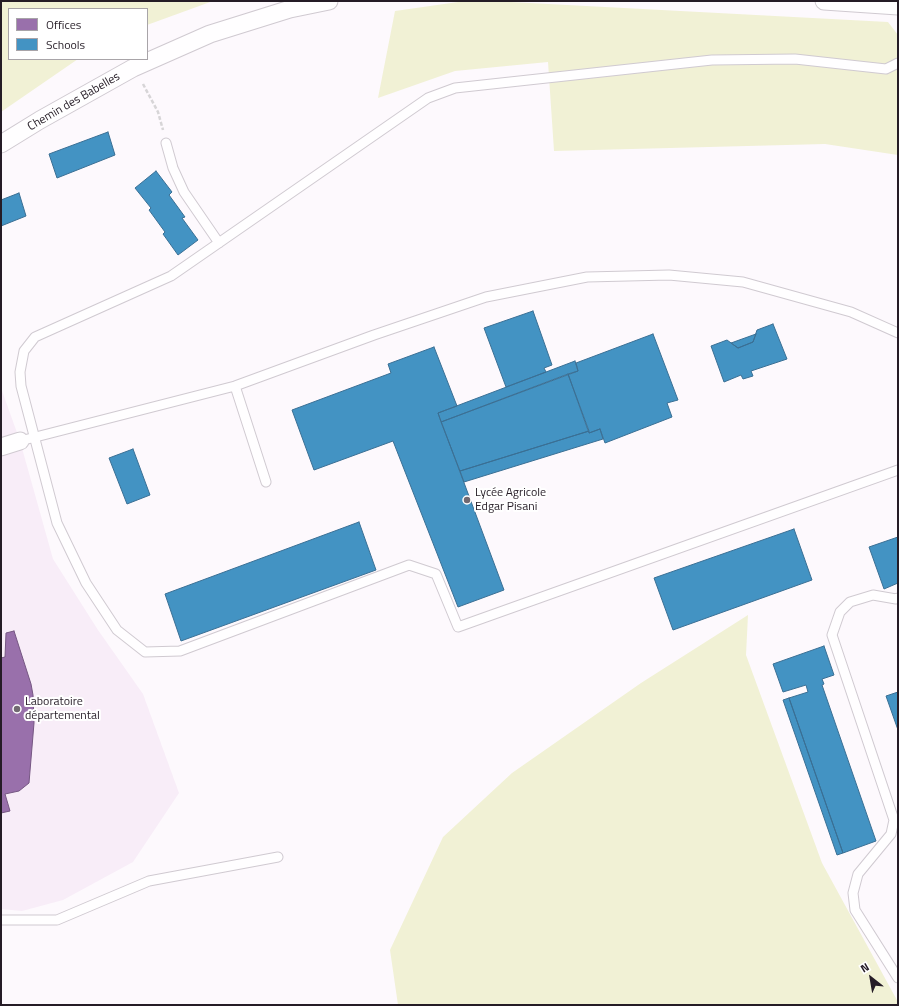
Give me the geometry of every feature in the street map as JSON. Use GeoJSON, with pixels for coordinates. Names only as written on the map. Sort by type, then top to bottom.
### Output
{"type":"FeatureCollection","features":[{"type":"Feature","properties":{"kind":"street","name":"Chemin des Babelles"},"geometry":{"type":"LineString","coordinates":[[1,144],[40,120],[133,68],[210,34],[290,9],[329,1]]}},
{"type":"Feature","properties":{"kind":"street"},"geometry":{"type":"LineString","coordinates":[[824,1],[898,6]]}},
{"type":"Feature","properties":{"kind":"street"},"geometry":{"type":"LineString","coordinates":[[1,446],[28,439]]}},
{"type":"Feature","properties":{"kind":"lane"},"geometry":{"type":"LineString","coordinates":[[898,63],[886,69],[795,59],[712,60],[455,88],[428,98],[170,276],[35,337],[24,351],[20,372],[28,439],[57,523],[86,583],[117,630],[145,652],[180,651],[409,565],[436,574],[458,627],[898,470]]}},
{"type":"Feature","properties":{"kind":"lane"},"geometry":{"type":"LineString","coordinates":[[166,143],[173,168],[184,192],[219,243]]}},
{"type":"Feature","properties":{"kind":"lane"},"geometry":{"type":"LineString","coordinates":[[28,439],[234,386],[374,335],[486,297],[587,277],[669,275],[743,282],[851,312],[898,333]]}},
{"type":"Feature","properties":{"kind":"lane"},"geometry":{"type":"LineString","coordinates":[[234,386],[266,482]]}},
{"type":"Feature","properties":{"kind":"lane"},"geometry":{"type":"LineString","coordinates":[[898,598],[873,595],[850,602],[840,612],[832,635],[894,820],[892,834],[858,874],[853,893],[855,910],[898,978]]}},
{"type":"Feature","properties":{"kind":"lane"},"geometry":{"type":"LineString","coordinates":[[1,920],[57,920],[149,881],[278,857]]}},
{"type":"Feature","properties":{"kind":"path"},"geometry":{"type":"LineString","coordinates":[[133,68],[158,112],[166,143]]}},
{"type":"Feature","properties":{"kind":"shaded area"},"geometry":{"type":"Polygon","coordinates":[[[1,388],[20,441],[53,559],[98,630],[143,694],[179,793],[133,862],[63,900],[22,911],[1,909],[1,388]]]}},
{"type":"Feature","properties":{"kind":"green space"},"geometry":{"type":"Polygon","coordinates":[[[1,1],[213,1],[148,25],[148,8],[8,8],[8,60],[77,60],[1,112],[1,1]]]}},
{"type":"Feature","properties":{"kind":"green space"},"geometry":{"type":"Polygon","coordinates":[[[465,1],[492,1],[888,22],[898,35],[898,155],[825,144],[554,151],[548,62],[455,71],[378,98],[395,11],[465,1]]]}},
{"type":"Feature","properties":{"kind":"green space"},"geometry":{"type":"Polygon","coordinates":[[[748,615],[746,655],[822,863],[898,1002],[898,1005],[398,1005],[390,950],[443,837],[512,773],[641,683],[748,615]]]}},
{"type":"Feature","properties":{"kind":"building: Offices","name":"Laboratoire départemental"},"geometry":{"type":"Polygon","coordinates":[[[14,631],[31,684],[34,723],[29,783],[19,791],[5,794],[10,811],[1,813],[1,658],[5,657],[6,633],[14,631]]]}},
{"type":"Feature","properties":{"kind":"building: Schools"},"geometry":{"type":"Polygon","coordinates":[[[108,132],[115,155],[57,178],[49,154],[108,132]]]}},
{"type":"Feature","properties":{"kind":"building: Schools"},"geometry":{"type":"Polygon","coordinates":[[[156,171],[172,192],[169,195],[185,217],[182,218],[198,240],[178,255],[163,234],[165,232],[149,210],[151,208],[135,188],[156,171]]]}},
{"type":"Feature","properties":{"kind":"building: Schools"},"geometry":{"type":"Polygon","coordinates":[[[19,193],[26,216],[1,226],[1,200],[19,193]]]}},
{"type":"Feature","properties":{"kind":"building: Schools"},"geometry":{"type":"Polygon","coordinates":[[[533,311],[552,365],[544,368],[546,372],[506,387],[484,328],[533,311]]]}},
{"type":"Feature","properties":{"kind":"building: Schools"},"geometry":{"type":"Polygon","coordinates":[[[773,324],[787,359],[751,371],[753,376],[743,379],[741,375],[724,382],[711,346],[727,340],[738,348],[753,342],[757,330],[773,324]]]}},
{"type":"Feature","properties":{"kind":"building: Schools"},"geometry":{"type":"Polygon","coordinates":[[[653,334],[678,400],[667,403],[672,417],[605,443],[600,429],[589,433],[568,374],[578,371],[576,363],[653,334]]]}},
{"type":"Feature","properties":{"kind":"building: Schools"},"geometry":{"type":"Polygon","coordinates":[[[756,334],[753,342],[738,348],[731,343],[756,334]]]}},
{"type":"Feature","properties":{"kind":"building: Schools"},"geometry":{"type":"Polygon","coordinates":[[[434,347],[457,406],[438,413],[504,590],[458,607],[393,441],[314,470],[292,410],[391,373],[388,364],[434,347]]]}},
{"type":"Feature","properties":{"kind":"building: Schools"},"geometry":{"type":"Polygon","coordinates":[[[575,361],[578,371],[441,422],[438,413],[575,361]]]}},
{"type":"Feature","properties":{"kind":"building: Schools"},"geometry":{"type":"Polygon","coordinates":[[[568,374],[589,431],[460,471],[441,422],[568,374]]]}},
{"type":"Feature","properties":{"kind":"building: Schools"},"geometry":{"type":"Polygon","coordinates":[[[600,429],[603,439],[464,482],[460,471],[589,431],[589,433],[600,429]]]}},
{"type":"Feature","properties":{"kind":"building: Schools"},"geometry":{"type":"Polygon","coordinates":[[[133,449],[150,495],[127,504],[109,458],[133,449]]]}},
{"type":"Feature","properties":{"kind":"building: Schools"},"geometry":{"type":"Polygon","coordinates":[[[359,522],[376,570],[181,641],[165,594],[359,522]]]}},
{"type":"Feature","properties":{"kind":"building: Schools"},"geometry":{"type":"Polygon","coordinates":[[[794,529],[812,580],[673,630],[654,578],[794,529]]]}},
{"type":"Feature","properties":{"kind":"building: Schools"},"geometry":{"type":"Polygon","coordinates":[[[898,537],[898,583],[884,589],[869,547],[898,537]]]}},
{"type":"Feature","properties":{"kind":"building: Schools"},"geometry":{"type":"Polygon","coordinates":[[[824,646],[834,675],[822,679],[824,684],[822,685],[876,841],[843,853],[789,698],[808,692],[806,685],[783,692],[773,664],[824,646]]]}},
{"type":"Feature","properties":{"kind":"building: Schools"},"geometry":{"type":"Polygon","coordinates":[[[898,692],[898,730],[886,696],[898,692]]]}},
{"type":"Feature","properties":{"kind":"building: Schools"},"geometry":{"type":"Polygon","coordinates":[[[789,698],[843,853],[837,855],[783,700],[789,698]]]}},
{"type":"Feature","properties":{"kind":"place","name":"Lycée Agricole Edgar Pisani"},"geometry":{"type":"Point","coordinates":[467,500]}},
{"type":"Feature","properties":{"kind":"place","name":"Laboratoire départemental"},"geometry":{"type":"Point","coordinates":[17,709]}}]}
